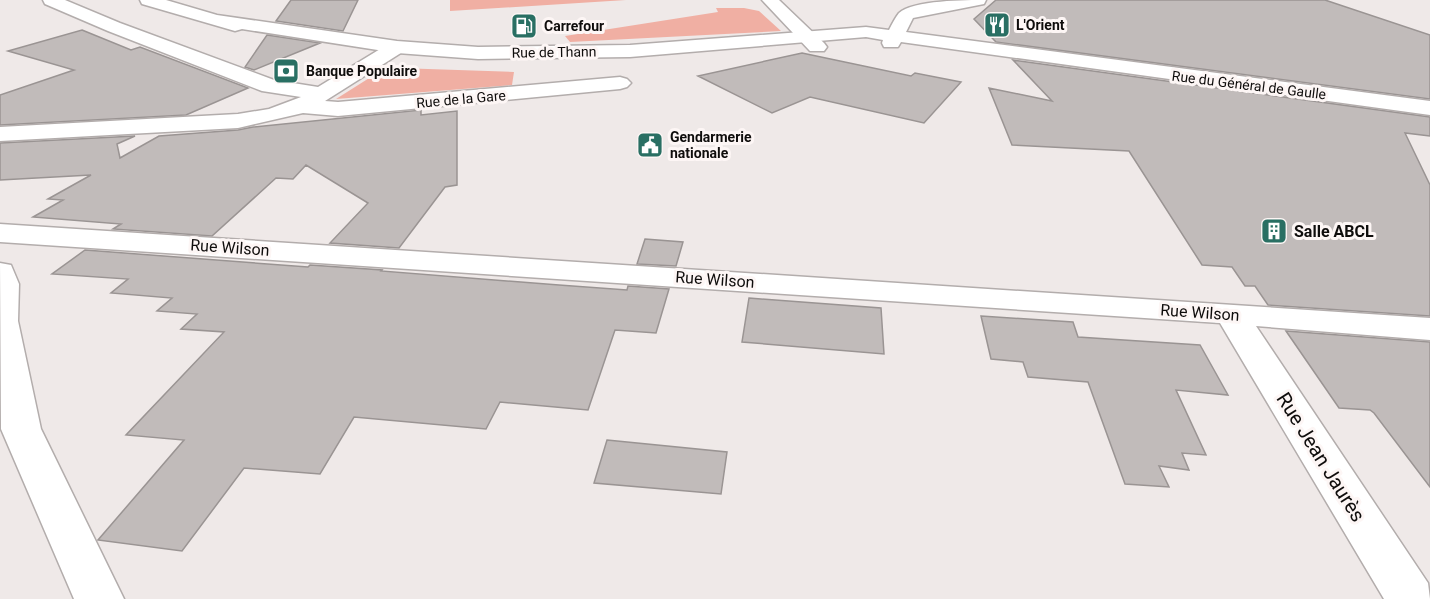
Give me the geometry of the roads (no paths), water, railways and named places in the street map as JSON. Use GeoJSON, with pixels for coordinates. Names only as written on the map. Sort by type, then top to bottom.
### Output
{"type":"FeatureCollection","features":[{"type":"Feature","properties":{"kind":"street"},"geometry":{"type":"LineString","coordinates":[[51,0],[114,27],[312,100]]}},
{"type":"Feature","properties":{"kind":"street","name":"Rue de Thann"},"geometry":{"type":"LineString","coordinates":[[148,0],[260,33],[467,66],[599,65],[811,41],[893,39]]}},
{"type":"Feature","properties":{"kind":"street"},"geometry":{"type":"LineString","coordinates":[[771,0],[811,41]]}},
{"type":"Feature","properties":{"kind":"street"},"geometry":{"type":"LineString","coordinates":[[893,39],[906,15],[919,10],[978,0]]}},
{"type":"Feature","properties":{"kind":"street"},"geometry":{"type":"LineString","coordinates":[[938,45],[944,34],[943,16],[951,6]]}},
{"type":"Feature","properties":{"kind":"street","name":"Rue de Thann"},"geometry":{"type":"LineString","coordinates":[[215,20],[306,35],[388,53]]}},
{"type":"Feature","properties":{"kind":"street","name":"Rue du Général de Gaulle"},"geometry":{"type":"LineString","coordinates":[[893,39],[1036,62],[1068,61],[1430,108]]}},
{"type":"Feature","properties":{"kind":"street","name":"Rue de la Gare"},"geometry":{"type":"LineString","coordinates":[[0,134],[238,121],[272,116],[312,100],[388,53]]}},
{"type":"Feature","properties":{"kind":"street","name":"Rue de la Gare"},"geometry":{"type":"LineString","coordinates":[[312,100],[338,109],[620,83]]}},
{"type":"Feature","properties":{"kind":"street","name":"Rue Wilson"},"geometry":{"type":"LineString","coordinates":[[0,233],[1430,329]]}},
{"type":"Feature","properties":{"kind":"street"},"geometry":{"type":"LineString","coordinates":[[0,272],[3,284],[1,321],[21,429],[99,599]]}},
{"type":"Feature","properties":{"kind":"street","name":"Rue Jean Jaurès"},"geometry":{"type":"LineString","coordinates":[[1231,314],[1411,599]]}},
{"type":"Feature","properties":{"kind":"place","name":"L'Orient"},"geometry":{"type":"Point","coordinates":[997,25]}},
{"type":"Feature","properties":{"kind":"place","name":"Carrefour"},"geometry":{"type":"Point","coordinates":[524,26]}},
{"type":"Feature","properties":{"kind":"place","name":"Banque Populaire"},"geometry":{"type":"Point","coordinates":[286,71]}},
{"type":"Feature","properties":{"kind":"place","name":"Gendarmerie nationale"},"geometry":{"type":"Point","coordinates":[650,145]}},
{"type":"Feature","properties":{"kind":"place","name":"Salle ABCL"},"geometry":{"type":"Point","coordinates":[1274,231]}}]}
